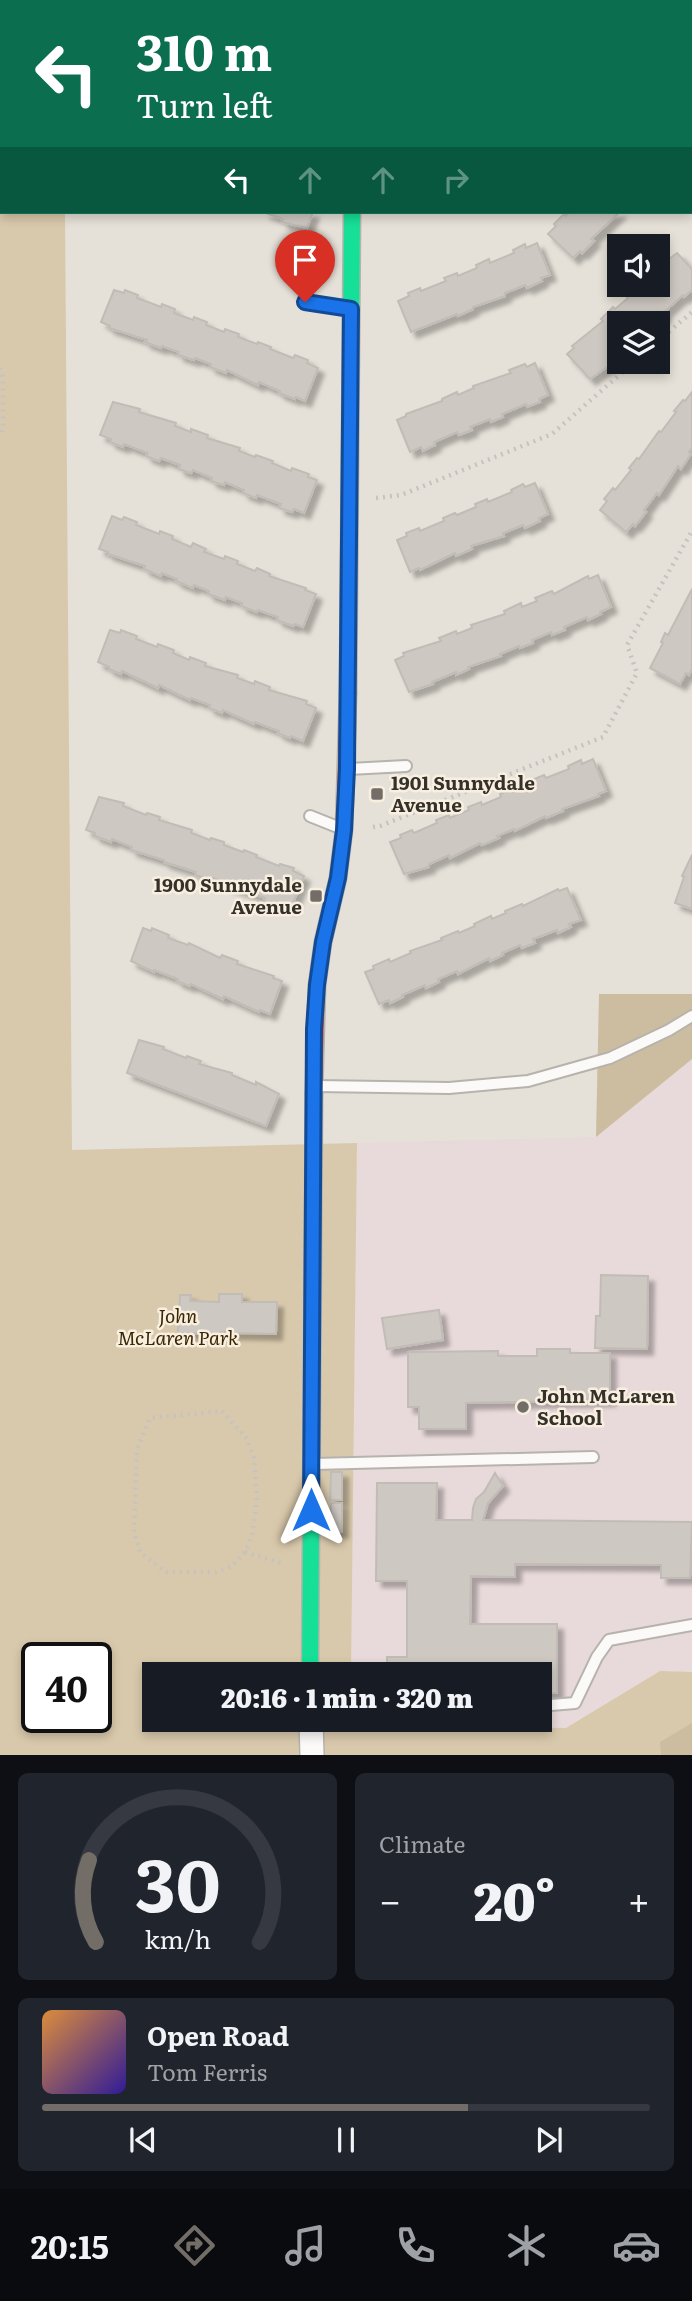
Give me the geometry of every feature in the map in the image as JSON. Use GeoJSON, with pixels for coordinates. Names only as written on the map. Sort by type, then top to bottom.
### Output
{"type":"FeatureCollection","features":[{"type":"Feature","properties":{"kind":"street"},"geometry":{"type":"LineString","coordinates":[[310,1662],[314,1086],[317,985],[323,942],[338,878],[347,769],[352,214]]}},
{"type":"Feature","properties":{"kind":"street"},"geometry":{"type":"LineString","coordinates":[[311,1732],[312,1755]]}},
{"type":"Feature","properties":{"kind":"lane"},"geometry":{"type":"LineString","coordinates":[[305,302],[351,309]]}},
{"type":"Feature","properties":{"kind":"lane"},"geometry":{"type":"LineString","coordinates":[[347,769],[406,766]]}},
{"type":"Feature","properties":{"kind":"lane"},"geometry":{"type":"LineString","coordinates":[[310,816],[344,830]]}},
{"type":"Feature","properties":{"kind":"lane"},"geometry":{"type":"LineString","coordinates":[[314,1086],[449,1088],[528,1081],[610,1058],[692,1016]]}},
{"type":"Feature","properties":{"kind":"lane"},"geometry":{"type":"LineString","coordinates":[[311,1464],[593,1457]]}},
{"type":"Feature","properties":{"kind":"lane"},"geometry":{"type":"LineString","coordinates":[[552,1705],[575,1703],[597,1657],[609,1640],[692,1625]]}},
{"type":"Feature","properties":{"kind":"path"},"geometry":{"type":"LineString","coordinates":[[670,331],[692,312]]}},
{"type":"Feature","properties":{"kind":"path"},"geometry":{"type":"LineString","coordinates":[[0,368],[3,377],[3,428],[0,436]]}},
{"type":"Feature","properties":{"kind":"path"},"geometry":{"type":"LineString","coordinates":[[349,502],[401,495],[552,434],[620,374]]}},
{"type":"Feature","properties":{"kind":"path"},"geometry":{"type":"LineString","coordinates":[[344,830],[380,826],[603,737],[637,673],[628,645],[692,531]]}},
{"type":"Feature","properties":{"kind":"path"},"geometry":{"type":"LineString","coordinates":[[222,1412],[247,1439],[254,1458],[257,1501],[252,1535],[245,1552],[232,1566],[216,1572],[166,1572],[140,1552],[134,1533],[137,1449],[150,1418],[222,1412]]}},
{"type":"Feature","properties":{"kind":"path"},"geometry":{"type":"LineString","coordinates":[[245,1552],[276,1563],[311,1566]]}},
{"type":"Feature","properties":{"kind":"shaded area","name":"John McLaren School"},"geometry":{"type":"Polygon","coordinates":[[[599,994],[692,994],[692,1672],[660,1671],[566,1728],[552,1728],[552,1662],[351,1662],[357,1143],[596,1137],[599,994]]]}},
{"type":"Feature","properties":{"kind":"shaded area"},"geometry":{"type":"Polygon","coordinates":[[[599,994],[692,994],[692,1059],[596,1137],[599,994]]]}},
{"type":"Feature","properties":{"kind":"shaded area"},"geometry":{"type":"Polygon","coordinates":[[[692,1723],[692,1755],[661,1755],[660,1742],[692,1723]]]}},
{"type":"Feature","properties":{"kind":"green space","name":"John McLaren Park"},"geometry":{"type":"Polygon","coordinates":[[[0,214],[65,214],[72,1150],[357,1143],[351,1662],[142,1662],[142,1732],[552,1732],[552,1728],[566,1728],[660,1671],[692,1672],[692,1755],[0,1755],[0,214]]]}},
{"type":"Feature","properties":{"kind":"building"},"geometry":{"type":"Polygon","coordinates":[[[269,214],[312,214],[307,228],[282,222],[283,219],[269,214]]]}},
{"type":"Feature","properties":{"kind":"building"},"geometry":{"type":"Polygon","coordinates":[[[564,214],[618,214],[591,239],[594,241],[582,253],[580,251],[573,258],[548,234],[564,214]]]}},
{"type":"Feature","properties":{"kind":"building"},"geometry":{"type":"Polygon","coordinates":[[[537,243],[550,275],[541,278],[542,281],[527,288],[525,285],[458,316],[457,314],[411,332],[398,301],[409,296],[408,293],[446,281],[444,278],[457,273],[458,276],[477,268],[476,265],[489,259],[490,263],[514,253],[513,250],[525,244],[526,248],[537,243]]]}},
{"type":"Feature","properties":{"kind":"building"},"geometry":{"type":"Polygon","coordinates":[[[677,253],[692,269],[692,290],[684,297],[683,295],[665,311],[609,311],[613,307],[615,309],[627,297],[670,297],[670,258],[677,253]]]}},
{"type":"Feature","properties":{"kind":"building"},"geometry":{"type":"Polygon","coordinates":[[[114,290],[124,293],[125,290],[138,295],[137,298],[175,309],[174,313],[193,320],[194,317],[224,332],[225,329],[239,334],[238,337],[257,344],[258,342],[293,358],[295,355],[308,360],[307,363],[318,368],[305,401],[109,328],[110,326],[101,322],[114,290]]]}},
{"type":"Feature","properties":{"kind":"building"},"geometry":{"type":"Polygon","coordinates":[[[607,313],[607,367],[590,379],[567,354],[574,348],[572,346],[603,321],[601,319],[607,313]]]}},
{"type":"Feature","properties":{"kind":"building"},"geometry":{"type":"Polygon","coordinates":[[[535,363],[548,395],[539,399],[540,402],[527,407],[526,404],[491,422],[490,419],[470,427],[472,430],[459,435],[457,432],[434,442],[435,445],[423,451],[421,447],[410,452],[397,420],[457,392],[458,395],[474,388],[473,386],[511,373],[509,370],[535,363]]]}},
{"type":"Feature","properties":{"kind":"building"},"geometry":{"type":"Polygon","coordinates":[[[692,392],[691,454],[681,469],[678,466],[659,495],[657,493],[635,526],[633,524],[626,532],[600,510],[607,501],[604,499],[613,488],[615,490],[631,470],[629,468],[692,392]]]}},
{"type":"Feature","properties":{"kind":"building"},"geometry":{"type":"Polygon","coordinates":[[[113,402],[140,409],[139,412],[176,423],[175,426],[191,432],[191,429],[208,435],[207,438],[240,448],[239,451],[273,461],[272,463],[291,471],[292,468],[309,474],[308,477],[317,480],[304,513],[279,508],[281,504],[243,493],[244,490],[225,482],[224,485],[211,481],[212,478],[193,470],[191,473],[179,469],[180,465],[161,458],[159,461],[146,456],[148,453],[110,442],[111,439],[100,435],[113,402]]]}},
{"type":"Feature","properties":{"kind":"building"},"geometry":{"type":"Polygon","coordinates":[[[535,483],[548,514],[539,518],[540,521],[525,528],[523,525],[503,533],[504,536],[471,546],[472,549],[456,556],[455,553],[410,572],[397,540],[407,536],[406,533],[419,528],[420,531],[444,521],[443,518],[476,507],[475,504],[487,499],[488,502],[512,492],[511,490],[523,484],[525,487],[535,483]]]}},
{"type":"Feature","properties":{"kind":"building"},"geometry":{"type":"Polygon","coordinates":[[[112,516],[122,520],[124,517],[159,534],[160,531],[173,536],[172,539],[191,547],[193,543],[206,549],[204,552],[224,559],[225,556],[238,561],[237,564],[255,571],[257,568],[270,574],[269,576],[306,588],[305,590],[316,594],[303,627],[295,624],[293,626],[277,620],[278,617],[241,606],[242,603],[226,597],[225,600],[208,594],[209,591],[194,585],[193,588],[162,573],[161,576],[144,569],[145,566],[99,549],[112,516]]]}},
{"type":"Feature","properties":{"kind":"building"},"geometry":{"type":"Polygon","coordinates":[[[598,575],[611,607],[600,612],[601,614],[588,620],[587,617],[564,627],[565,630],[552,635],[551,632],[532,640],[533,643],[520,648],[519,646],[500,654],[501,656],[468,667],[469,669],[456,675],[456,672],[409,692],[395,660],[404,656],[403,653],[441,641],[439,638],[456,631],[457,634],[472,628],[471,625],[505,614],[504,611],[521,603],[522,607],[537,601],[535,598],[552,591],[554,594],[588,576],[589,579],[598,575]]]}},
{"type":"Feature","properties":{"kind":"building"},"geometry":{"type":"Polygon","coordinates":[[[692,589],[692,669],[689,675],[686,673],[680,684],[650,668],[663,643],[661,642],[665,633],[668,635],[692,589]]]}},
{"type":"Feature","properties":{"kind":"building"},"geometry":{"type":"Polygon","coordinates":[[[110,630],[120,633],[121,630],[157,647],[158,644],[174,650],[173,653],[189,660],[190,657],[206,663],[205,666],[238,675],[237,678],[254,684],[255,681],[270,687],[269,690],[307,701],[306,704],[316,708],[303,741],[223,710],[222,713],[209,708],[210,705],[191,698],[190,700],[159,685],[158,688],[122,671],[121,674],[109,669],[98,662],[110,630]]]}},
{"type":"Feature","properties":{"kind":"building"},"geometry":{"type":"Polygon","coordinates":[[[593,759],[606,791],[598,794],[599,796],[497,836],[499,838],[482,845],[480,843],[450,858],[449,855],[429,864],[429,867],[404,874],[390,842],[401,838],[400,835],[412,830],[414,833],[437,823],[436,820],[449,815],[450,818],[469,810],[468,807],[481,802],[482,805],[513,789],[514,792],[533,784],[532,780],[569,769],[568,766],[581,760],[582,764],[593,759]]]}},
{"type":"Feature","properties":{"kind":"building"},"geometry":{"type":"Polygon","coordinates":[[[99,797],[124,803],[123,806],[160,817],[159,820],[192,830],[191,833],[210,840],[211,838],[224,842],[224,845],[243,852],[244,850],[279,866],[280,864],[294,868],[293,871],[304,876],[291,908],[264,901],[265,898],[213,878],[212,880],[195,875],[196,872],[131,850],[132,847],[112,839],[111,842],[95,836],[95,833],[86,830],[99,797]]]}},
{"type":"Feature","properties":{"kind":"building"},"geometry":{"type":"Polygon","coordinates":[[[692,855],[692,909],[675,903],[684,877],[682,876],[692,855]]]}},
{"type":"Feature","properties":{"kind":"building"},"geometry":{"type":"Polygon","coordinates":[[[567,888],[581,920],[569,924],[571,927],[533,939],[535,943],[522,948],[520,945],[490,961],[489,958],[458,974],[457,971],[438,979],[439,982],[426,988],[425,985],[390,1003],[389,1000],[379,1004],[365,972],[374,969],[373,966],[389,959],[390,962],[411,953],[410,951],[475,926],[474,924],[491,916],[492,919],[558,889],[567,888]]]}},
{"type":"Feature","properties":{"kind":"building"},"geometry":{"type":"Polygon","coordinates":[[[143,928],[151,931],[152,928],[169,935],[168,938],[188,945],[189,943],[220,958],[222,955],[238,961],[237,964],[282,981],[270,1014],[260,1010],[259,1012],[224,996],[223,999],[131,961],[143,928]]]}},
{"type":"Feature","properties":{"kind":"building"},"geometry":{"type":"Polygon","coordinates":[[[139,1040],[201,1061],[199,1064],[232,1073],[256,1085],[256,1082],[279,1094],[266,1126],[127,1073],[139,1040]]]}},
{"type":"Feature","properties":{"kind":"building"},"geometry":{"type":"Polygon","coordinates":[[[601,1275],[648,1276],[647,1349],[595,1348],[596,1316],[600,1316],[601,1275]]]}},
{"type":"Feature","properties":{"kind":"building"},"geometry":{"type":"Polygon","coordinates":[[[219,1294],[242,1294],[242,1302],[277,1302],[276,1334],[232,1331],[221,1334],[178,1333],[180,1295],[191,1295],[190,1301],[219,1302],[219,1294]]]}},
{"type":"Feature","properties":{"kind":"building"},"geometry":{"type":"Polygon","coordinates":[[[439,1310],[443,1340],[387,1349],[382,1318],[439,1310]]]}},
{"type":"Feature","properties":{"kind":"building"},"geometry":{"type":"Polygon","coordinates":[[[537,1349],[570,1349],[570,1353],[610,1353],[610,1400],[466,1403],[466,1429],[419,1429],[419,1407],[408,1407],[408,1352],[498,1351],[498,1356],[537,1356],[537,1349]]]}},
{"type":"Feature","properties":{"kind":"building"},"geometry":{"type":"Polygon","coordinates":[[[331,1472],[342,1472],[342,1500],[330,1500],[331,1472]]]}},
{"type":"Feature","properties":{"kind":"building"},"geometry":{"type":"Polygon","coordinates":[[[495,1473],[503,1486],[488,1503],[483,1520],[692,1522],[690,1578],[661,1578],[661,1565],[515,1564],[515,1577],[471,1576],[470,1624],[557,1624],[557,1693],[552,1693],[552,1662],[387,1662],[387,1657],[407,1657],[407,1581],[376,1581],[377,1483],[437,1483],[436,1520],[472,1520],[476,1499],[484,1492],[495,1473]]]}},
{"type":"Feature","properties":{"kind":"building"},"geometry":{"type":"Polygon","coordinates":[[[331,1503],[342,1503],[342,1532],[330,1531],[331,1503]]]}},
{"type":"Feature","properties":{"kind":"traffic: fast"},"geometry":{"type":"LineString","coordinates":[[348,693],[352,214]]}},
{"type":"Feature","properties":{"kind":"traffic: fast"},"geometry":{"type":"LineString","coordinates":[[310,1662],[314,1093]]}},
{"type":"Feature","properties":{"kind":"traffic: jam"},"geometry":{"type":"LineString","coordinates":[[314,1093],[317,985],[323,942],[338,878],[344,830],[348,693]]}},
{"type":"Feature","properties":{"kind":"place","name":"1901 Sunnydale Avenue"},"geometry":{"type":"Point","coordinates":[377,794]}},
{"type":"Feature","properties":{"kind":"place","name":"1900 Sunnydale Avenue"},"geometry":{"type":"Point","coordinates":[316,896]}},
{"type":"Feature","properties":{"kind":"place","name":"John McLaren School"},"geometry":{"type":"Point","coordinates":[523,1407]}},
{"type":"Feature","properties":{"kind":"route"},"geometry":{"type":"LineString","coordinates":[[305,302],[351,309],[347,769],[344,830],[338,878],[323,942],[314,1029],[311,1510]]}}]}
